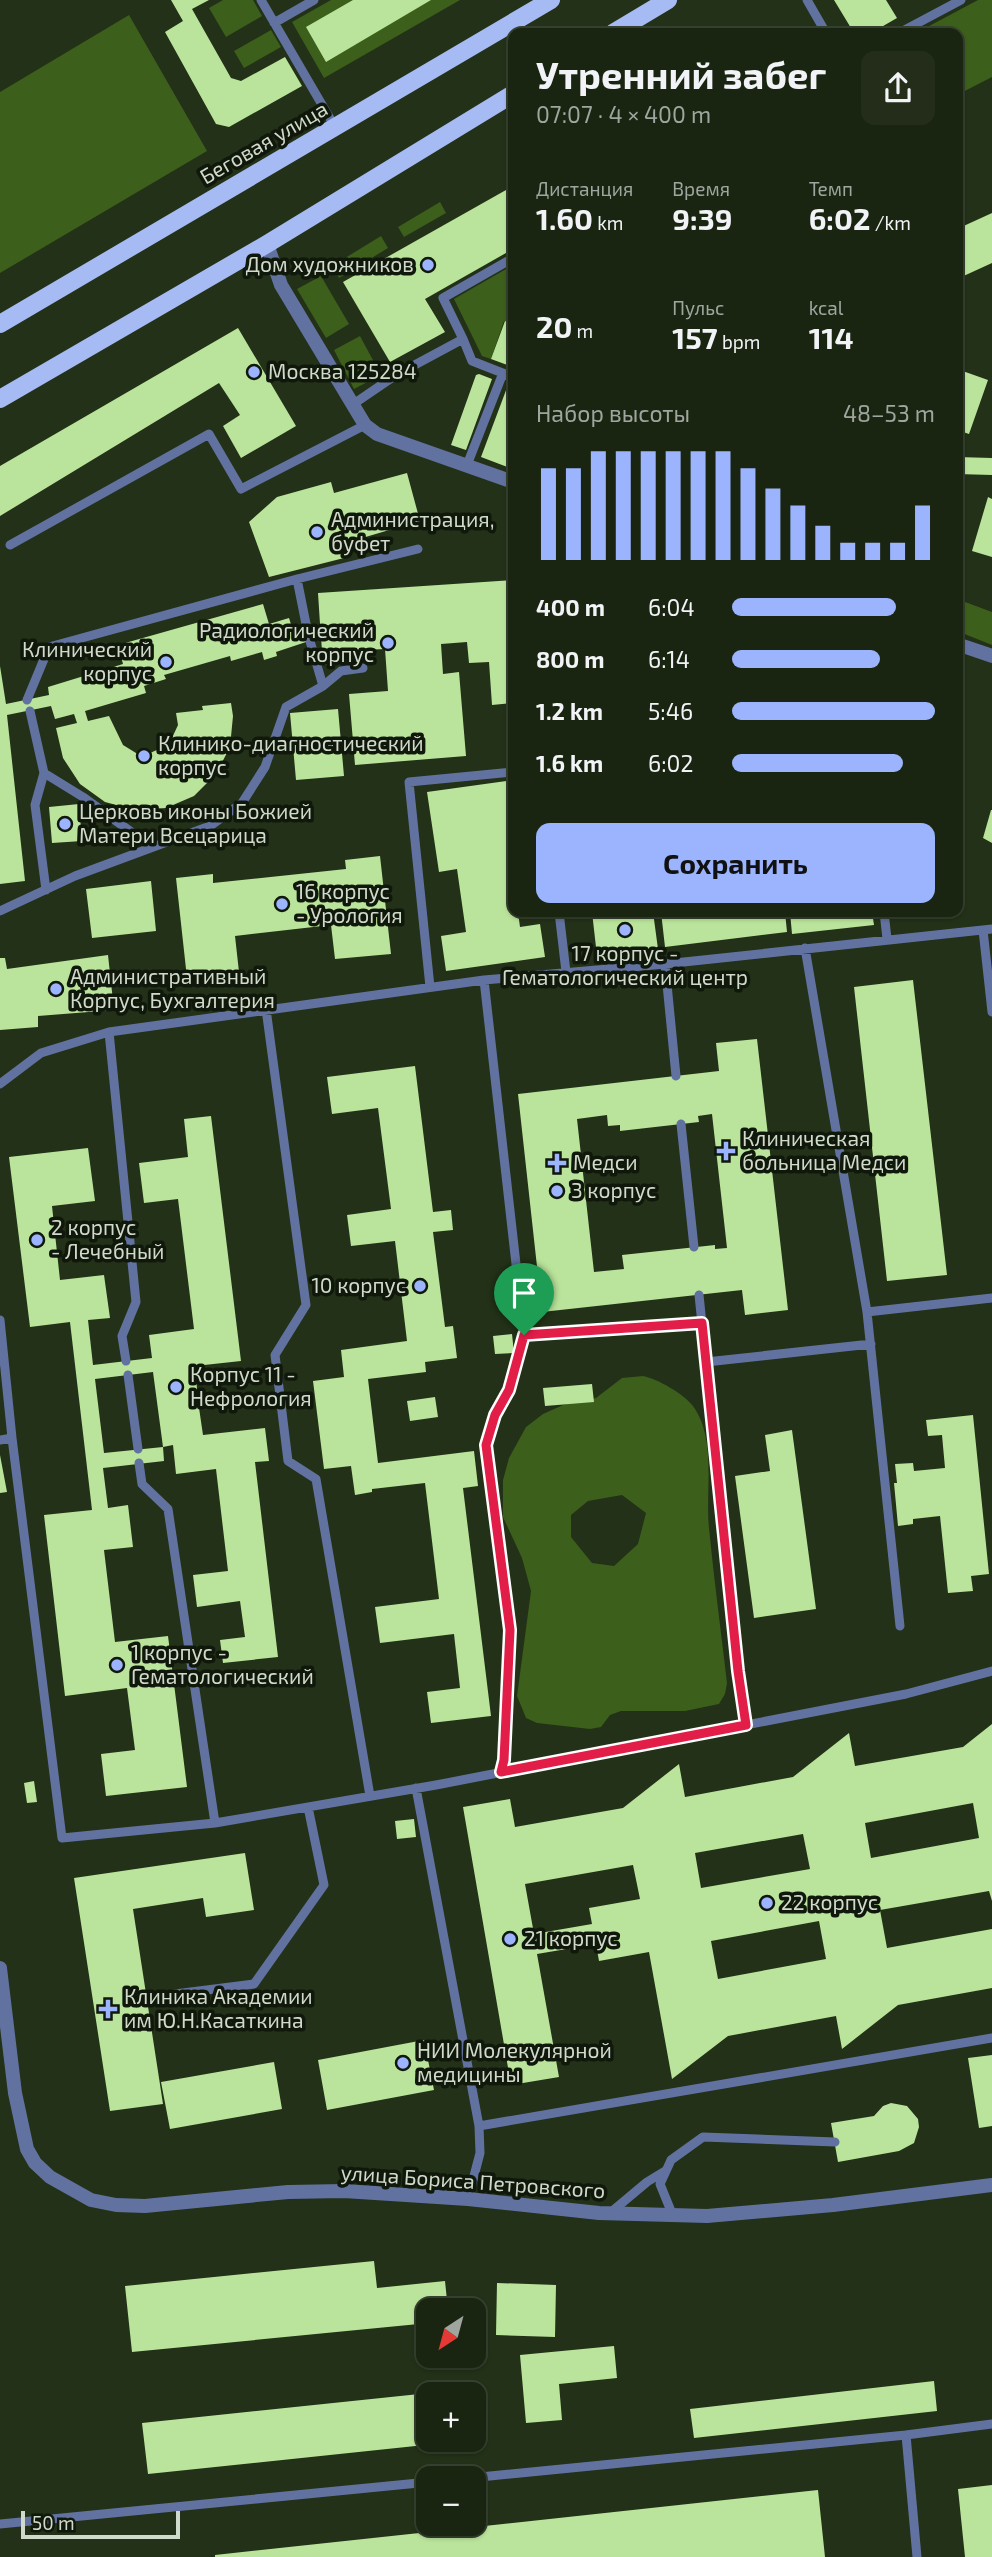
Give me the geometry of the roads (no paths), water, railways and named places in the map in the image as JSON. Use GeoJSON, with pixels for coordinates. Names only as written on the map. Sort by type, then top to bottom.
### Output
{"type":"FeatureCollection","features":[{"type":"Feature","properties":{"kind":"main road","name":"Беговая улица"},"geometry":{"type":"LineString","coordinates":[[0,324],[551,0]]}},
{"type":"Feature","properties":{"kind":"main road"},"geometry":{"type":"LineString","coordinates":[[621,28],[668,0]]}},
{"type":"Feature","properties":{"kind":"main road"},"geometry":{"type":"LineString","coordinates":[[0,399],[267,244],[508,97]]}},
{"type":"Feature","properties":{"kind":"street"},"geometry":{"type":"LineString","coordinates":[[267,244],[281,285],[365,425],[377,434],[508,480]]}},
{"type":"Feature","properties":{"kind":"street"},"geometry":{"type":"LineString","coordinates":[[963,646],[992,656]]}},
{"type":"Feature","properties":{"kind":"street","name":"улица Бориса Петровского"},"geometry":{"type":"LineString","coordinates":[[0,1968],[23,2137],[35,2163],[71,2190],[91,2200],[116,2205],[145,2206],[288,2192],[344,2191],[673,2217],[833,2205],[992,2185]]}},
{"type":"Feature","properties":{"kind":"lane"},"geometry":{"type":"LineString","coordinates":[[261,0],[335,127]]}},
{"type":"Feature","properties":{"kind":"lane"},"geometry":{"type":"LineString","coordinates":[[274,23],[314,0]]}},
{"type":"Feature","properties":{"kind":"lane"},"geometry":{"type":"LineString","coordinates":[[807,0],[823,28]]}},
{"type":"Feature","properties":{"kind":"lane"},"geometry":{"type":"LineString","coordinates":[[908,28],[961,0]]}},
{"type":"Feature","properties":{"kind":"lane"},"geometry":{"type":"LineString","coordinates":[[508,261],[443,298],[472,361],[508,375]]}},
{"type":"Feature","properties":{"kind":"lane"},"geometry":{"type":"LineString","coordinates":[[352,405],[396,375],[463,339]]}},
{"type":"Feature","properties":{"kind":"lane"},"geometry":{"type":"LineString","coordinates":[[467,466],[503,373]]}},
{"type":"Feature","properties":{"kind":"lane"},"geometry":{"type":"LineString","coordinates":[[10,545],[209,434],[241,489],[365,425]]}},
{"type":"Feature","properties":{"kind":"lane"},"geometry":{"type":"LineString","coordinates":[[27,700],[49,647],[296,579],[418,550]]}},
{"type":"Feature","properties":{"kind":"lane"},"geometry":{"type":"LineString","coordinates":[[296,579],[307,629]]}},
{"type":"Feature","properties":{"kind":"lane"},"geometry":{"type":"LineString","coordinates":[[310,641],[323,687]]}},
{"type":"Feature","properties":{"kind":"lane"},"geometry":{"type":"LineString","coordinates":[[0,911],[152,847],[210,826],[243,803],[265,767],[286,707],[323,687],[341,671],[363,668]]}},
{"type":"Feature","properties":{"kind":"lane"},"geometry":{"type":"LineString","coordinates":[[30,711],[44,773],[35,805],[46,890]]}},
{"type":"Feature","properties":{"kind":"lane"},"geometry":{"type":"LineString","coordinates":[[430,986],[409,782],[508,772]]}},
{"type":"Feature","properties":{"kind":"lane"},"geometry":{"type":"LineString","coordinates":[[44,773],[83,797],[152,847]]}},
{"type":"Feature","properties":{"kind":"lane"},"geometry":{"type":"LineString","coordinates":[[560,917],[566,972]]}},
{"type":"Feature","properties":{"kind":"lane"},"geometry":{"type":"LineString","coordinates":[[885,917],[887,939]]}},
{"type":"Feature","properties":{"kind":"lane"},"geometry":{"type":"LineString","coordinates":[[0,1084],[41,1053],[109,1032],[430,986],[987,929],[992,1012]]}},
{"type":"Feature","properties":{"kind":"lane"},"geometry":{"type":"LineString","coordinates":[[806,948],[867,1312],[900,1626]]}},
{"type":"Feature","properties":{"kind":"lane"},"geometry":{"type":"LineString","coordinates":[[665,964],[676,1076]]}},
{"type":"Feature","properties":{"kind":"lane"},"geometry":{"type":"LineString","coordinates":[[484,980],[524,1335],[509,1390],[495,1415],[486,1445],[510,1630],[504,1760],[501,1772]]}},
{"type":"Feature","properties":{"kind":"lane"},"geometry":{"type":"LineString","coordinates":[[266,1009],[306,1305],[275,1355],[286,1448],[288,1461],[316,1479],[370,1796]]}},
{"type":"Feature","properties":{"kind":"lane"},"geometry":{"type":"LineString","coordinates":[[109,1032],[136,1302],[122,1336],[126,1362]]}},
{"type":"Feature","properties":{"kind":"lane"},"geometry":{"type":"LineString","coordinates":[[681,1124],[694,1247]]}},
{"type":"Feature","properties":{"kind":"lane"},"geometry":{"type":"LineString","coordinates":[[699,1295],[746,1725]]}},
{"type":"Feature","properties":{"kind":"lane"},"geometry":{"type":"LineString","coordinates":[[867,1312],[992,1298]]}},
{"type":"Feature","properties":{"kind":"lane"},"geometry":{"type":"LineString","coordinates":[[0,1320],[12,1438],[62,1838],[215,1824],[416,1788],[906,1694],[992,1671]]}},
{"type":"Feature","properties":{"kind":"lane"},"geometry":{"type":"LineString","coordinates":[[524,1335],[702,1323]]}},
{"type":"Feature","properties":{"kind":"lane"},"geometry":{"type":"LineString","coordinates":[[706,1362],[870,1344]]}},
{"type":"Feature","properties":{"kind":"lane"},"geometry":{"type":"LineString","coordinates":[[128,1375],[138,1449]]}},
{"type":"Feature","properties":{"kind":"lane"},"geometry":{"type":"LineString","coordinates":[[0,1440],[12,1438]]}},
{"type":"Feature","properties":{"kind":"lane"},"geometry":{"type":"LineString","coordinates":[[139,1463],[142,1484],[168,1509],[215,1824]]}},
{"type":"Feature","properties":{"kind":"lane"},"geometry":{"type":"LineString","coordinates":[[416,1788],[479,2126],[480,2153],[468,2199]]}},
{"type":"Feature","properties":{"kind":"lane"},"geometry":{"type":"LineString","coordinates":[[175,1994],[254,1984],[301,1918],[324,1885],[307,1807]]}},
{"type":"Feature","properties":{"kind":"lane"},"geometry":{"type":"LineString","coordinates":[[479,2126],[992,2038]]}},
{"type":"Feature","properties":{"kind":"lane"},"geometry":{"type":"LineString","coordinates":[[673,2217],[660,2184],[671,2160],[704,2137],[835,2142]]}},
{"type":"Feature","properties":{"kind":"lane"},"geometry":{"type":"LineString","coordinates":[[609,2214],[647,2182],[667,2170]]}},
{"type":"Feature","properties":{"kind":"lane"},"geometry":{"type":"LineString","coordinates":[[486,2476],[992,2424]]}},
{"type":"Feature","properties":{"kind":"lane"},"geometry":{"type":"LineString","coordinates":[[906,2435],[917,2557]]}},
{"type":"Feature","properties":{"kind":"lane"},"geometry":{"type":"LineString","coordinates":[[0,2524],[416,2483]]}},
{"type":"Feature","properties":{"kind":"place","name":"Дом художников"},"geometry":{"type":"Point","coordinates":[428,265]}},
{"type":"Feature","properties":{"kind":"place","name":"Москва 125284"},"geometry":{"type":"Point","coordinates":[254,372]}},
{"type":"Feature","properties":{"kind":"place","name":"Администрация, буфет"},"geometry":{"type":"Point","coordinates":[317,532]}},
{"type":"Feature","properties":{"kind":"place","name":"Радиологический корпус"},"geometry":{"type":"Point","coordinates":[388,643]}},
{"type":"Feature","properties":{"kind":"place","name":"Клинический корпус"},"geometry":{"type":"Point","coordinates":[166,662]}},
{"type":"Feature","properties":{"kind":"place","name":"Клинико-диагностический корпус"},"geometry":{"type":"Point","coordinates":[144,756]}},
{"type":"Feature","properties":{"kind":"place","name":"Церковь иконы Божией Матери Всецарица"},"geometry":{"type":"Point","coordinates":[65,824]}},
{"type":"Feature","properties":{"kind":"place","name":"16 корпус - Урология"},"geometry":{"type":"Point","coordinates":[282,904]}},
{"type":"Feature","properties":{"kind":"place","name":"17 корпус - Гематологический центр"},"geometry":{"type":"Point","coordinates":[625,930]}},
{"type":"Feature","properties":{"kind":"place","name":"Административный Корпус, Бухгалтерия"},"geometry":{"type":"Point","coordinates":[56,989]}},
{"type":"Feature","properties":{"kind":"place","name":"Клиническая больница Медси"},"geometry":{"type":"Point","coordinates":[726,1151]}},
{"type":"Feature","properties":{"kind":"place","name":"Медси"},"geometry":{"type":"Point","coordinates":[557,1163]}},
{"type":"Feature","properties":{"kind":"place","name":"3 корпус"},"geometry":{"type":"Point","coordinates":[557,1191]}},
{"type":"Feature","properties":{"kind":"place","name":"2 корпус - Лечебный"},"geometry":{"type":"Point","coordinates":[37,1240]}},
{"type":"Feature","properties":{"kind":"place","name":"10 корпус"},"geometry":{"type":"Point","coordinates":[420,1286]}},
{"type":"Feature","properties":{"kind":"place","name":"Корпус 11 - Нефрология"},"geometry":{"type":"Point","coordinates":[176,1387]}},
{"type":"Feature","properties":{"kind":"place","name":"1 корпус - Гематологический"},"geometry":{"type":"Point","coordinates":[117,1665]}},
{"type":"Feature","properties":{"kind":"place","name":"22 корпус"},"geometry":{"type":"Point","coordinates":[767,1903]}},
{"type":"Feature","properties":{"kind":"place","name":"21 корпус"},"geometry":{"type":"Point","coordinates":[510,1939]}},
{"type":"Feature","properties":{"kind":"place","name":"Клиника Академии им Ю.Н.Касаткина"},"geometry":{"type":"Point","coordinates":[108,2009]}},
{"type":"Feature","properties":{"kind":"place","name":"НИИ Молекулярной медицины"},"geometry":{"type":"Point","coordinates":[403,2063]}}]}
